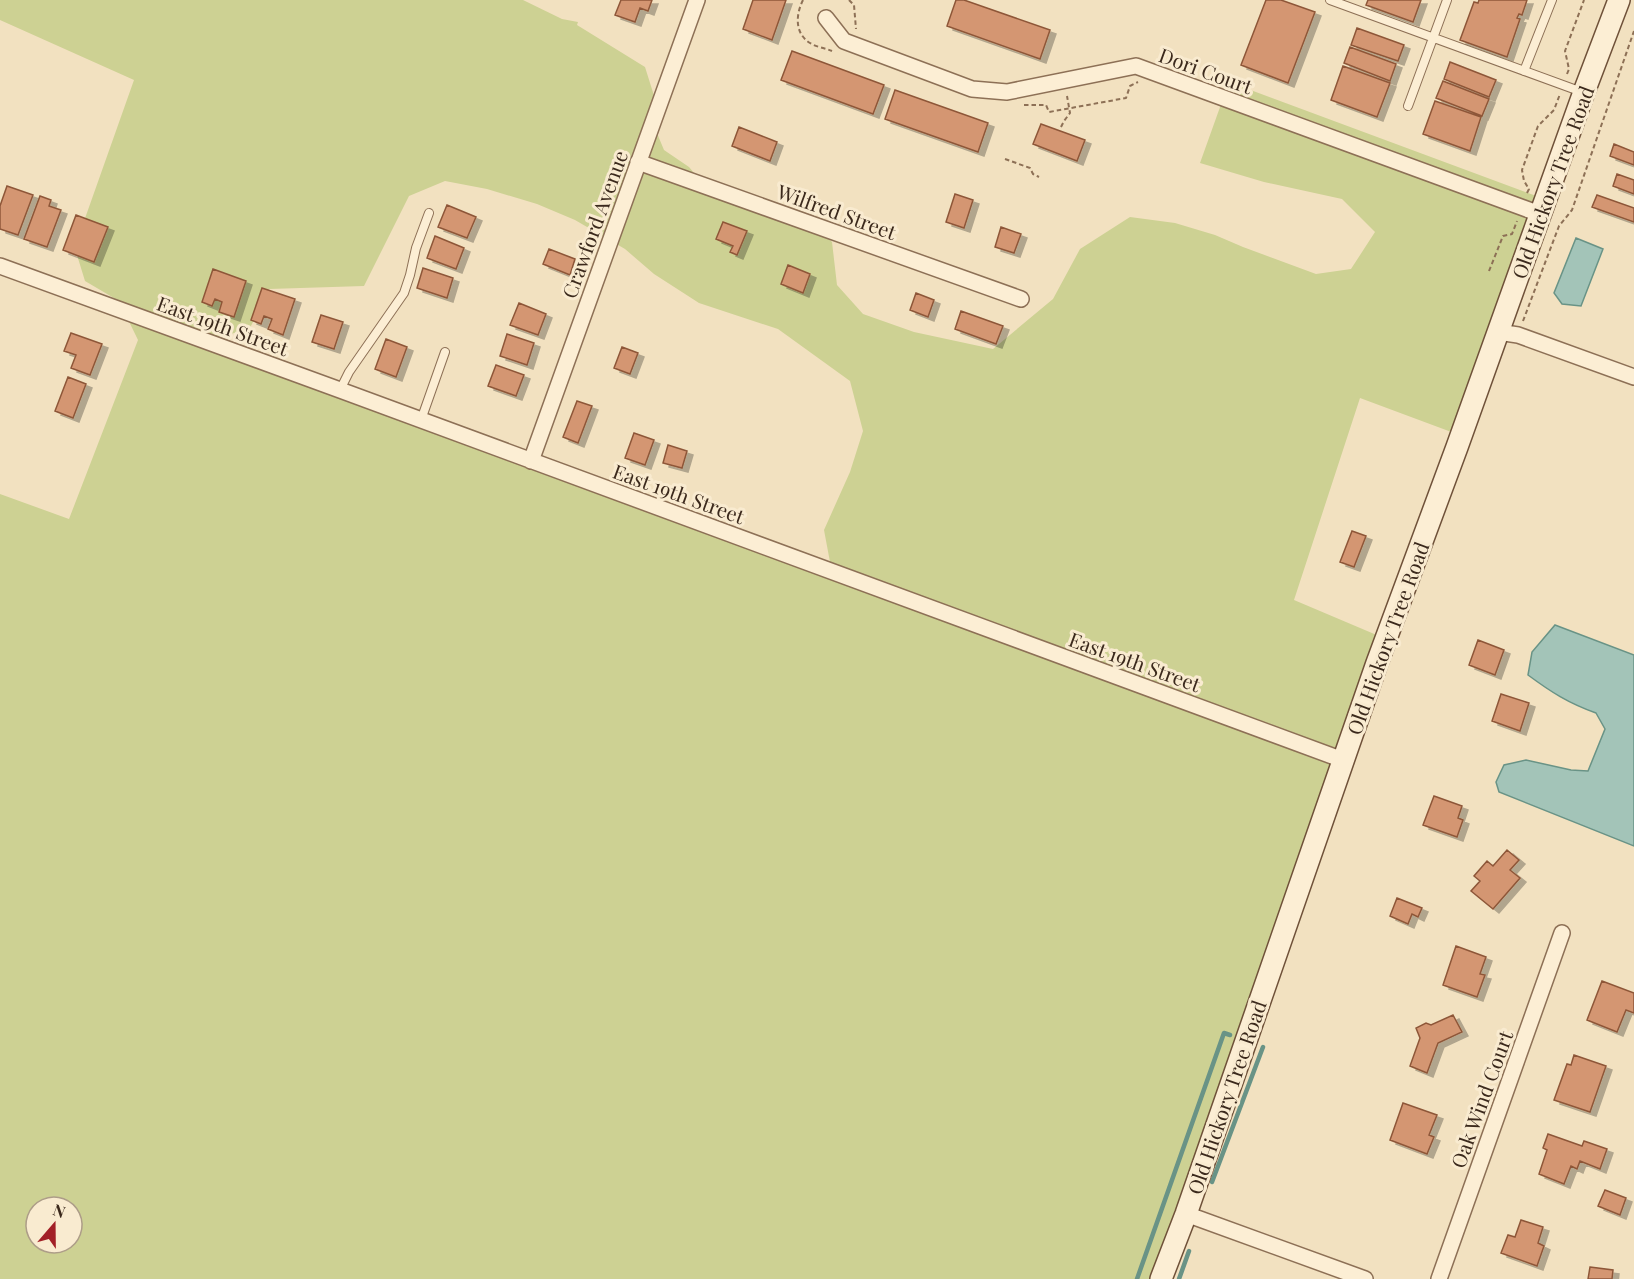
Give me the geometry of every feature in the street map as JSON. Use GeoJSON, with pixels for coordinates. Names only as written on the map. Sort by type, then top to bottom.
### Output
{"type":"FeatureCollection","features":[{"type":"Feature","properties":{"kind":"street","name":"Crawford Avenue"},"geometry":{"type":"LineString","coordinates":[[531,461],[697,0]]}},
{"type":"Feature","properties":{"kind":"street","name":"Old Hickory Tree Road"},"geometry":{"type":"LineString","coordinates":[[1161,1279],[1186,1214],[1411,569],[1457,447],[1508,333],[1531,211],[1584,93],[1618,0]]}},
{"type":"Feature","properties":{"kind":"street","name":"Dori Court"},"geometry":{"type":"LineString","coordinates":[[825,18],[844,41],[972,89],[1007,92],[1136,66],[1531,211]]}},
{"type":"Feature","properties":{"kind":"street","name":"Wilfred Street"},"geometry":{"type":"LineString","coordinates":[[638,162],[1021,299]]}},
{"type":"Feature","properties":{"kind":"street","name":"East 19th Street"},"geometry":{"type":"LineString","coordinates":[[0,266],[1343,760]]}},
{"type":"Feature","properties":{"kind":"street"},"geometry":{"type":"LineString","coordinates":[[1508,333],[1634,377]]}},
{"type":"Feature","properties":{"kind":"street","name":"Oak Wind Court"},"geometry":{"type":"LineString","coordinates":[[1439,1279],[1562,933]]}},
{"type":"Feature","properties":{"kind":"street"},"geometry":{"type":"LineString","coordinates":[[1186,1214],[1365,1279]]}},
{"type":"Feature","properties":{"kind":"lane"},"geometry":{"type":"LineString","coordinates":[[1330,0],[1584,93]]}},
{"type":"Feature","properties":{"kind":"lane"},"geometry":{"type":"LineString","coordinates":[[1408,106],[1447,0]]}},
{"type":"Feature","properties":{"kind":"lane"},"geometry":{"type":"LineString","coordinates":[[1524,71],[1552,0]]}},
{"type":"Feature","properties":{"kind":"lane"},"geometry":{"type":"LineString","coordinates":[[340,390],[349,372],[404,293],[416,248],[429,213]]}},
{"type":"Feature","properties":{"kind":"lane"},"geometry":{"type":"LineString","coordinates":[[421,420],[445,352]]}},
{"type":"Feature","properties":{"kind":"path"},"geometry":{"type":"LineString","coordinates":[[849,0],[854,5],[856,30],[862,34]]}},
{"type":"Feature","properties":{"kind":"path"},"geometry":{"type":"LineString","coordinates":[[1489,271],[1503,236],[1512,234],[1531,211],[1529,189],[1524,181],[1522,170],[1538,126],[1554,110],[1569,69],[1565,51],[1584,0]]}},
{"type":"Feature","properties":{"kind":"path"},"geometry":{"type":"LineString","coordinates":[[1508,333],[1558,226],[1572,210],[1634,31]]}},
{"type":"Feature","properties":{"kind":"path"},"geometry":{"type":"LineString","coordinates":[[1629,46],[1634,48]]}},
{"type":"Feature","properties":{"kind":"path"},"geometry":{"type":"LineString","coordinates":[[1037,86],[1042,105],[1046,105],[1049,112],[1126,98],[1130,86],[1141,81]]}},
{"type":"Feature","properties":{"kind":"path"},"geometry":{"type":"LineString","coordinates":[[1062,127],[1070,113],[1067,96]]}},
{"type":"Feature","properties":{"kind":"path"},"geometry":{"type":"LineString","coordinates":[[1005,159],[1030,168],[1033,174],[1039,177]]}},
{"type":"Feature","properties":{"kind":"path"},"geometry":{"type":"LineString","coordinates":[[1030,168],[1032,163]]}},
{"type":"Feature","properties":{"kind":"green space"},"geometry":{"type":"Polygon","coordinates":[[[0,0],[523,0],[562,19],[578,22],[577,25],[645,67],[656,102],[654,126],[664,150],[689,167],[704,185],[806,216],[832,242],[837,285],[863,314],[914,332],[993,349],[1053,299],[1080,249],[1130,217],[1175,223],[1215,235],[1316,274],[1351,269],[1375,232],[1342,199],[1264,182],[1200,163],[1229,82],[1539,197],[1454,433],[1360,398],[1294,600],[1379,636],[1153,1279],[0,1279],[0,494],[69,519],[138,340],[119,301],[85,281],[77,255],[83,224],[134,80],[0,20],[0,0]],[[445,181],[409,196],[364,286],[269,289],[249,330],[215,337],[830,562],[824,530],[850,472],[863,431],[850,381],[778,329],[699,303],[654,274],[625,249],[575,220],[537,204],[487,189],[445,181]]]}},
{"type":"Feature","properties":{"kind":"water"},"geometry":{"type":"Polygon","coordinates":[[[1576,238],[1603,249],[1581,306],[1562,304],[1554,293],[1576,238]]]}},
{"type":"Feature","properties":{"kind":"water"},"geometry":{"type":"Polygon","coordinates":[[[1555,625],[1634,655],[1634,846],[1499,792],[1496,782],[1504,765],[1526,760],[1571,770],[1588,771],[1605,729],[1596,713],[1560,697],[1528,675],[1532,652],[1555,625]]]}},
{"type":"Feature","properties":{"kind":"building"},"geometry":{"type":"Polygon","coordinates":[[[621,0],[652,0],[648,11],[640,8],[635,22],[615,15],[621,0]]]}},
{"type":"Feature","properties":{"kind":"building"},"geometry":{"type":"Polygon","coordinates":[[[753,0],[786,0],[772,40],[743,29],[753,0]]]}},
{"type":"Feature","properties":{"kind":"building"},"geometry":{"type":"Polygon","coordinates":[[[956,0],[964,0],[1050,30],[1040,59],[947,26],[956,0]]]}},
{"type":"Feature","properties":{"kind":"building"},"geometry":{"type":"Polygon","coordinates":[[[1266,0],[1281,0],[1315,12],[1288,83],[1241,65],[1266,0]]]}},
{"type":"Feature","properties":{"kind":"building"},"geometry":{"type":"Polygon","coordinates":[[[1368,0],[1421,0],[1413,22],[1366,5],[1368,0]]]}},
{"type":"Feature","properties":{"kind":"building"},"geometry":{"type":"Polygon","coordinates":[[[1479,0],[1527,0],[1522,15],[1519,14],[1517,18],[1520,19],[1507,57],[1460,40],[1474,2],[1478,3],[1479,0]]]}},
{"type":"Feature","properties":{"kind":"building"},"geometry":{"type":"Polygon","coordinates":[[[1357,28],[1404,45],[1398,61],[1351,45],[1357,28]]]}},
{"type":"Feature","properties":{"kind":"building"},"geometry":{"type":"Polygon","coordinates":[[[1350,47],[1396,64],[1390,81],[1344,63],[1350,47]]]}},
{"type":"Feature","properties":{"kind":"building"},"geometry":{"type":"Polygon","coordinates":[[[792,51],[884,85],[873,114],[781,80],[792,51]]]}},
{"type":"Feature","properties":{"kind":"building"},"geometry":{"type":"Polygon","coordinates":[[[1450,62],[1496,80],[1489,97],[1444,79],[1450,62]]]}},
{"type":"Feature","properties":{"kind":"building"},"geometry":{"type":"Polygon","coordinates":[[[1343,66],[1390,83],[1377,117],[1331,100],[1343,66]]]}},
{"type":"Feature","properties":{"kind":"building"},"geometry":{"type":"Polygon","coordinates":[[[1443,81],[1489,99],[1482,116],[1436,98],[1443,81]]]}},
{"type":"Feature","properties":{"kind":"building"},"geometry":{"type":"Polygon","coordinates":[[[895,90],[988,123],[978,152],[885,119],[895,90]]]}},
{"type":"Feature","properties":{"kind":"building"},"geometry":{"type":"Polygon","coordinates":[[[1435,101],[1481,117],[1470,151],[1423,134],[1435,101]]]}},
{"type":"Feature","properties":{"kind":"building"},"geometry":{"type":"Polygon","coordinates":[[[1041,124],[1085,140],[1077,161],[1033,144],[1041,124]]]}},
{"type":"Feature","properties":{"kind":"building"},"geometry":{"type":"Polygon","coordinates":[[[739,127],[777,142],[770,161],[732,146],[739,127]]]}},
{"type":"Feature","properties":{"kind":"building"},"geometry":{"type":"Polygon","coordinates":[[[1614,144],[1634,152],[1634,165],[1610,156],[1614,144]]]}},
{"type":"Feature","properties":{"kind":"building"},"geometry":{"type":"Polygon","coordinates":[[[1617,174],[1634,180],[1634,194],[1613,186],[1617,174]]]}},
{"type":"Feature","properties":{"kind":"building"},"geometry":{"type":"Polygon","coordinates":[[[7,186],[33,195],[18,235],[0,229],[0,206],[7,186]]]}},
{"type":"Feature","properties":{"kind":"building"},"geometry":{"type":"Polygon","coordinates":[[[955,194],[973,200],[964,228],[946,222],[955,194]]]}},
{"type":"Feature","properties":{"kind":"building"},"geometry":{"type":"Polygon","coordinates":[[[1597,195],[1634,208],[1634,222],[1592,207],[1597,195]]]}},
{"type":"Feature","properties":{"kind":"building"},"geometry":{"type":"Polygon","coordinates":[[[40,196],[51,200],[49,206],[61,210],[47,247],[24,239],[40,196]]]}},
{"type":"Feature","properties":{"kind":"building"},"geometry":{"type":"Polygon","coordinates":[[[447,205],[476,217],[467,238],[438,227],[447,205]]]}},
{"type":"Feature","properties":{"kind":"building"},"geometry":{"type":"Polygon","coordinates":[[[76,215],[108,227],[94,262],[63,250],[76,215]]]}},
{"type":"Feature","properties":{"kind":"building"},"geometry":{"type":"Polygon","coordinates":[[[723,222],[747,231],[737,255],[730,252],[733,246],[716,239],[723,222]]]}},
{"type":"Feature","properties":{"kind":"building"},"geometry":{"type":"Polygon","coordinates":[[[1001,227],[1021,234],[1014,253],[995,247],[1001,227]]]}},
{"type":"Feature","properties":{"kind":"building"},"geometry":{"type":"Polygon","coordinates":[[[435,236],[464,248],[456,269],[427,258],[435,236]]]}},
{"type":"Feature","properties":{"kind":"building"},"geometry":{"type":"Polygon","coordinates":[[[549,249],[575,259],[570,275],[543,264],[549,249]]]}},
{"type":"Feature","properties":{"kind":"building"},"geometry":{"type":"Polygon","coordinates":[[[788,265],[810,274],[803,293],[781,284],[788,265]]]}},
{"type":"Feature","properties":{"kind":"building"},"geometry":{"type":"Polygon","coordinates":[[[423,268],[453,278],[447,298],[417,288],[423,268]]]}},
{"type":"Feature","properties":{"kind":"building"},"geometry":{"type":"Polygon","coordinates":[[[213,269],[246,281],[234,317],[219,312],[222,302],[215,299],[212,306],[202,302],[213,269]]]}},
{"type":"Feature","properties":{"kind":"building"},"geometry":{"type":"Polygon","coordinates":[[[262,288],[295,299],[283,335],[268,329],[272,319],[264,316],[261,324],[251,320],[262,288]]]}},
{"type":"Feature","properties":{"kind":"building"},"geometry":{"type":"Polygon","coordinates":[[[916,293],[934,300],[928,317],[910,310],[916,293]]]}},
{"type":"Feature","properties":{"kind":"building"},"geometry":{"type":"Polygon","coordinates":[[[519,303],[546,314],[538,335],[510,325],[519,303]]]}},
{"type":"Feature","properties":{"kind":"building"},"geometry":{"type":"Polygon","coordinates":[[[961,311],[1003,326],[996,344],[955,329],[961,311]]]}},
{"type":"Feature","properties":{"kind":"building"},"geometry":{"type":"Polygon","coordinates":[[[321,315],[343,322],[334,349],[312,342],[321,315]]]}},
{"type":"Feature","properties":{"kind":"building"},"geometry":{"type":"Polygon","coordinates":[[[71,333],[102,344],[90,375],[71,368],[76,355],[64,351],[71,333]]]}},
{"type":"Feature","properties":{"kind":"building"},"geometry":{"type":"Polygon","coordinates":[[[507,334],[534,343],[527,365],[500,356],[507,334]]]}},
{"type":"Feature","properties":{"kind":"building"},"geometry":{"type":"Polygon","coordinates":[[[386,339],[407,347],[396,377],[375,369],[386,339]]]}},
{"type":"Feature","properties":{"kind":"building"},"geometry":{"type":"Polygon","coordinates":[[[622,347],[638,353],[630,374],[614,368],[622,347]]]}},
{"type":"Feature","properties":{"kind":"building"},"geometry":{"type":"Polygon","coordinates":[[[496,365],[524,375],[516,396],[488,386],[496,365]]]}},
{"type":"Feature","properties":{"kind":"building"},"geometry":{"type":"Polygon","coordinates":[[[68,377],[86,384],[73,418],[55,411],[68,377]]]}},
{"type":"Feature","properties":{"kind":"building"},"geometry":{"type":"Polygon","coordinates":[[[577,401],[592,406],[578,443],[563,437],[577,401]]]}},
{"type":"Feature","properties":{"kind":"building"},"geometry":{"type":"Polygon","coordinates":[[[634,433],[654,440],[645,465],[625,458],[634,433]]]}},
{"type":"Feature","properties":{"kind":"building"},"geometry":{"type":"Polygon","coordinates":[[[668,445],[687,451],[682,468],[663,463],[668,445]]]}},
{"type":"Feature","properties":{"kind":"building"},"geometry":{"type":"Polygon","coordinates":[[[1352,531],[1366,536],[1354,567],[1340,562],[1352,531]]]}},
{"type":"Feature","properties":{"kind":"building"},"geometry":{"type":"Polygon","coordinates":[[[1478,640],[1504,650],[1495,675],[1469,665],[1478,640]]]}},
{"type":"Feature","properties":{"kind":"building"},"geometry":{"type":"Polygon","coordinates":[[[1501,694],[1529,703],[1520,731],[1492,721],[1501,694]]]}},
{"type":"Feature","properties":{"kind":"building"},"geometry":{"type":"Polygon","coordinates":[[[1434,796],[1462,806],[1458,818],[1463,820],[1457,837],[1423,825],[1434,796]]]}},
{"type":"Feature","properties":{"kind":"building"},"geometry":{"type":"Polygon","coordinates":[[[1507,850],[1519,860],[1510,870],[1520,878],[1493,909],[1471,891],[1480,881],[1474,876],[1487,861],[1493,866],[1507,850]]]}},
{"type":"Feature","properties":{"kind":"building"},"geometry":{"type":"Polygon","coordinates":[[[1397,898],[1422,908],[1418,917],[1412,914],[1408,924],[1390,916],[1397,898]]]}},
{"type":"Feature","properties":{"kind":"building"},"geometry":{"type":"Polygon","coordinates":[[[1456,946],[1486,957],[1480,974],[1485,975],[1477,997],[1443,985],[1456,946]]]}},
{"type":"Feature","properties":{"kind":"building"},"geometry":{"type":"Polygon","coordinates":[[[1602,981],[1634,993],[1634,1013],[1626,1010],[1617,1032],[1587,1020],[1602,981]]]}},
{"type":"Feature","properties":{"kind":"building"},"geometry":{"type":"Polygon","coordinates":[[[1453,1015],[1462,1032],[1438,1043],[1427,1073],[1410,1066],[1420,1038],[1416,1028],[1426,1023],[1431,1025],[1453,1015]]]}},
{"type":"Feature","properties":{"kind":"building"},"geometry":{"type":"Polygon","coordinates":[[[1574,1055],[1606,1066],[1590,1112],[1554,1100],[1567,1064],[1571,1065],[1574,1055]]]}},
{"type":"Feature","properties":{"kind":"building"},"geometry":{"type":"Polygon","coordinates":[[[1403,1103],[1437,1115],[1429,1135],[1434,1137],[1427,1154],[1390,1140],[1403,1103]]]}},
{"type":"Feature","properties":{"kind":"building"},"geometry":{"type":"Polygon","coordinates":[[[1548,1134],[1582,1146],[1584,1141],[1607,1149],[1600,1169],[1580,1161],[1577,1169],[1571,1166],[1564,1184],[1539,1174],[1547,1150],[1543,1148],[1548,1134]]]}},
{"type":"Feature","properties":{"kind":"building"},"geometry":{"type":"Polygon","coordinates":[[[1605,1190],[1626,1198],[1620,1215],[1598,1206],[1605,1190]]]}},
{"type":"Feature","properties":{"kind":"building"},"geometry":{"type":"Polygon","coordinates":[[[1521,1220],[1543,1227],[1538,1243],[1544,1246],[1537,1266],[1501,1253],[1508,1235],[1515,1237],[1521,1220]]]}},
{"type":"Feature","properties":{"kind":"building"},"geometry":{"type":"Polygon","coordinates":[[[1590,1267],[1613,1270],[1612,1279],[1588,1279],[1590,1267]]]}},
{"type":"Feature","properties":{"kind":"waterway"},"geometry":{"type":"LineString","coordinates":[[1137,1279],[1224,1033],[1230,1035]]}},
{"type":"Feature","properties":{"kind":"waterway"},"geometry":{"type":"LineString","coordinates":[[1212,1182],[1263,1047]]}},
{"type":"Feature","properties":{"kind":"waterway"},"geometry":{"type":"LineString","coordinates":[[1179,1279],[1189,1251]]}}]}
